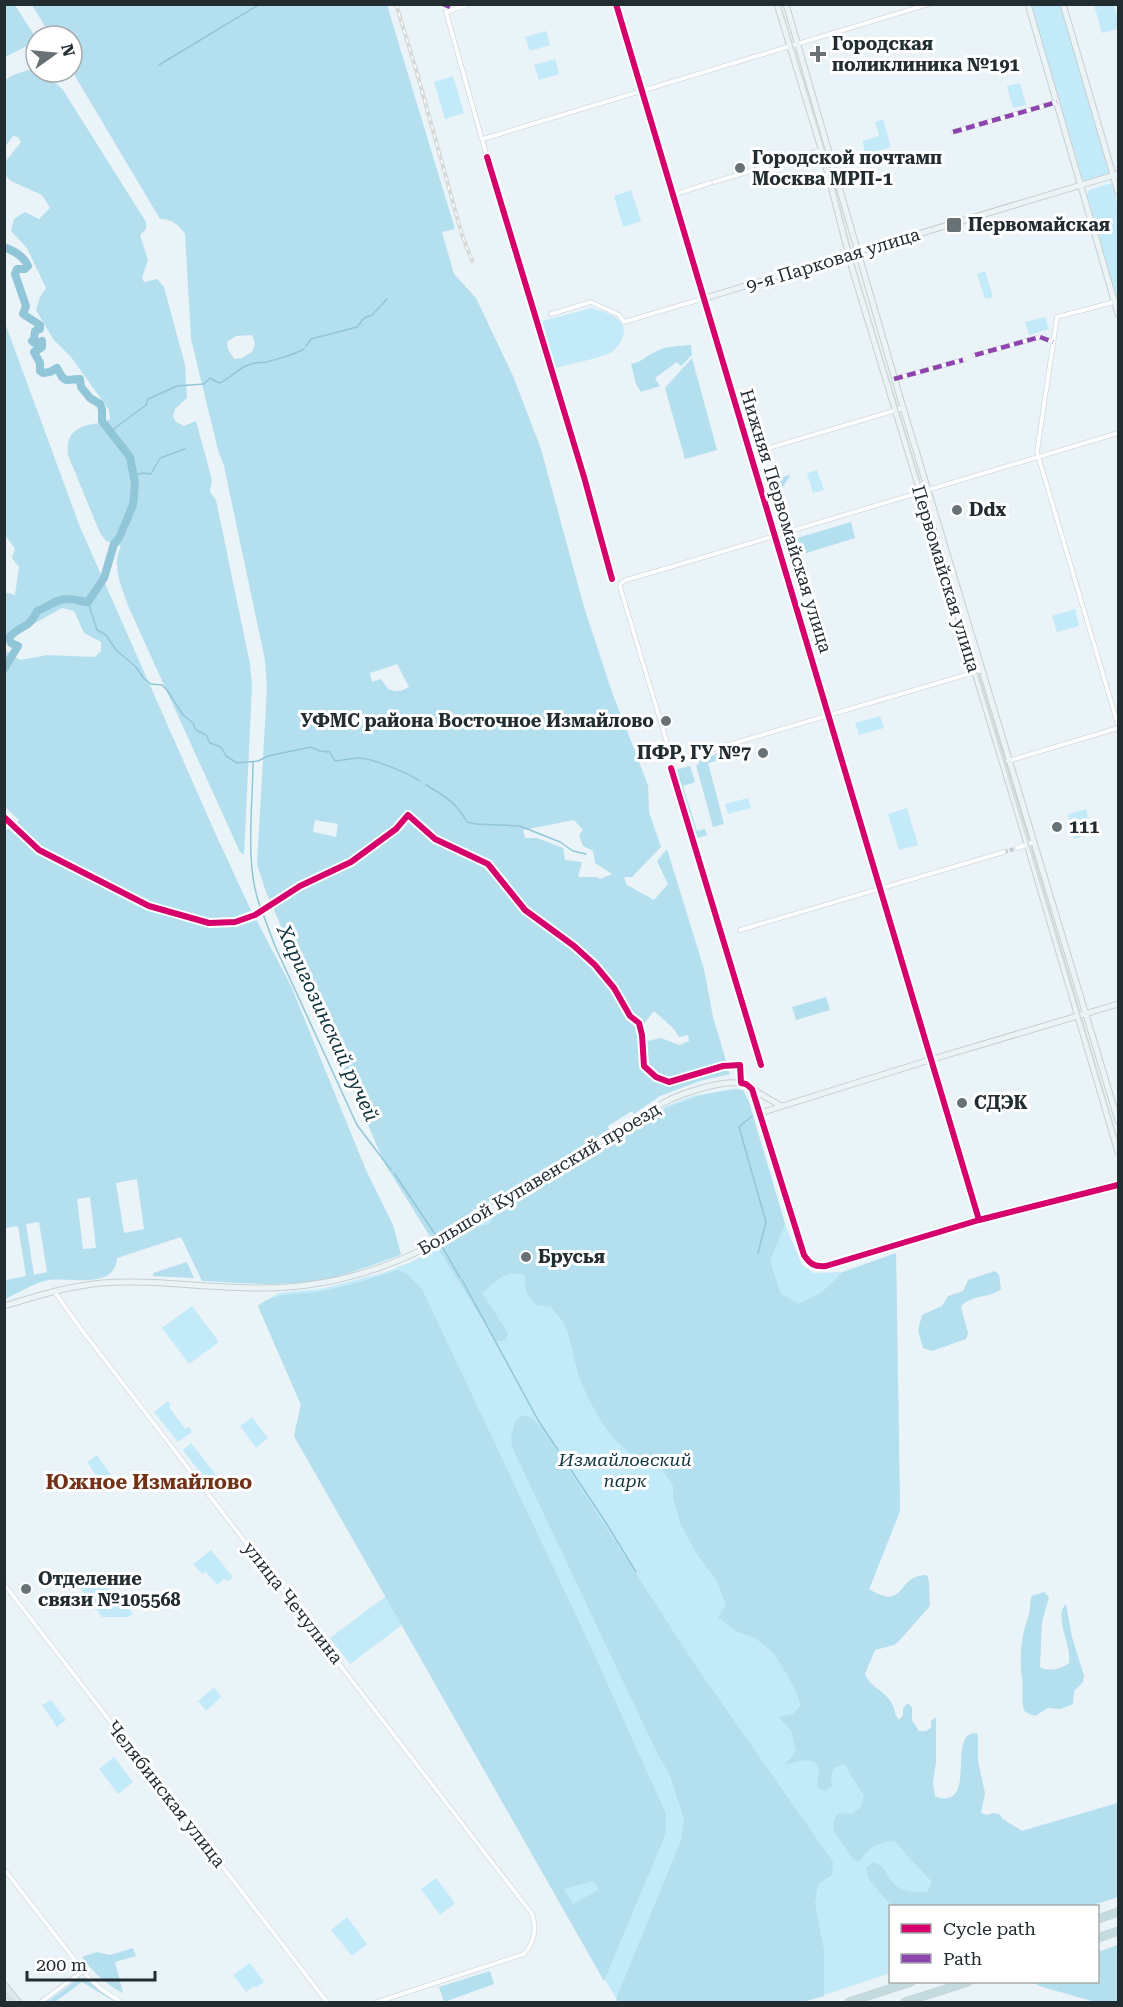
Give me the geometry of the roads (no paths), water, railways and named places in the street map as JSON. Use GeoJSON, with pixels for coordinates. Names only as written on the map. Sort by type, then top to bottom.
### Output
{"type":"FeatureCollection","features":[{"type":"Feature","properties":{"kind":"highway"},"geometry":{"type":"LineString","coordinates":[[1099,1919],[1119,1912]]}},
{"type":"Feature","properties":{"kind":"highway"},"geometry":{"type":"LineString","coordinates":[[1099,1938],[1119,1931]]}},
{"type":"Feature","properties":{"kind":"highway"},"geometry":{"type":"LineString","coordinates":[[849,2002],[908,1983]]}},
{"type":"Feature","properties":{"kind":"highway"},"geometry":{"type":"LineString","coordinates":[[905,2002],[965,1983]]}},
{"type":"Feature","properties":{"kind":"main road","name":"Первомайская улица"},"geometry":{"type":"LineString","coordinates":[[777,4],[919,492],[1119,1152]]}},
{"type":"Feature","properties":{"kind":"main road","name":"Первомайская улица"},"geometry":{"type":"LineString","coordinates":[[786,4],[894,379],[1119,1121]]}},
{"type":"Feature","properties":{"kind":"main road"},"geometry":{"type":"LineString","coordinates":[[1028,4],[1119,314]]}},
{"type":"Feature","properties":{"kind":"main road"},"geometry":{"type":"LineString","coordinates":[[1063,4],[1116,175],[1119,192]]}},
{"type":"Feature","properties":{"kind":"main road","name":"9-я Парковая улица"},"geometry":{"type":"LineString","coordinates":[[705,298],[1116,175]]}},
{"type":"Feature","properties":{"kind":"main road"},"geometry":{"type":"LineString","coordinates":[[760,1113],[1119,1004]]}},
{"type":"Feature","properties":{"kind":"main road","name":"Большой Купавенский проезд"},"geometry":{"type":"LineString","coordinates":[[4,1306],[54,1291],[118,1282],[160,1282],[256,1288],[313,1285],[338,1280],[397,1261],[439,1241],[678,1096],[735,1083],[746,1084],[752,1089]]}},
{"type":"Feature","properties":{"kind":"main road"},"geometry":{"type":"LineString","coordinates":[[752,1089],[781,1106]]}},
{"type":"Feature","properties":{"kind":"main road"},"geometry":{"type":"LineString","coordinates":[[752,1089],[804,1255],[810,1264],[816,1266],[826,1266],[979,1220],[1119,1185]]}},
{"type":"Feature","properties":{"kind":"main road"},"geometry":{"type":"LineString","coordinates":[[4,1985],[18,2002]]}},
{"type":"Feature","properties":{"kind":"main road"},"geometry":{"type":"LineString","coordinates":[[4,1999],[8,2002]]}},
{"type":"Feature","properties":{"kind":"street"},"geometry":{"type":"LineString","coordinates":[[470,4],[446,12],[487,157]]}},
{"type":"Feature","properties":{"kind":"street","name":"Нижняя Первомайская улица"},"geometry":{"type":"LineString","coordinates":[[616,4],[979,1220]]}},
{"type":"Feature","properties":{"kind":"street"},"geometry":{"type":"LineString","coordinates":[[483,139],[929,4]]}},
{"type":"Feature","properties":{"kind":"street"},"geometry":{"type":"LineString","coordinates":[[953,132],[1057,102]]}},
{"type":"Feature","properties":{"kind":"street"},"geometry":{"type":"LineString","coordinates":[[673,195],[829,148]]}},
{"type":"Feature","properties":{"kind":"street","name":"9-я Парковая улица"},"geometry":{"type":"LineString","coordinates":[[551,314],[591,302],[619,315],[624,322],[705,298]]}},
{"type":"Feature","properties":{"kind":"street"},"geometry":{"type":"LineString","coordinates":[[1002,763],[1119,727],[1037,452],[1057,317],[1117,302]]}},
{"type":"Feature","properties":{"kind":"street"},"geometry":{"type":"LineString","coordinates":[[975,354],[1040,337],[1053,342]]}},
{"type":"Feature","properties":{"kind":"street"},"geometry":{"type":"LineString","coordinates":[[894,379],[963,360]]}},
{"type":"Feature","properties":{"kind":"street"},"geometry":{"type":"LineString","coordinates":[[749,454],[903,408]]}},
{"type":"Feature","properties":{"kind":"street"},"geometry":{"type":"LineString","coordinates":[[982,670],[697,754],[676,756],[669,750],[621,591],[621,584],[928,489],[1119,434]]}},
{"type":"Feature","properties":{"kind":"street"},"geometry":{"type":"LineString","coordinates":[[1017,848],[1034,842]]}},
{"type":"Feature","properties":{"kind":"street"},"geometry":{"type":"LineString","coordinates":[[740,930],[1004,852]]}},
{"type":"Feature","properties":{"kind":"street","name":"улица Чечулина"},"geometry":{"type":"LineString","coordinates":[[54,1291],[532,1914],[535,1924],[534,1932],[529,1949],[524,1954],[377,2002]]}},
{"type":"Feature","properties":{"kind":"street","name":"Челябинская улица"},"geometry":{"type":"LineString","coordinates":[[4,1584],[327,2002]]}},
{"type":"Feature","properties":{"kind":"street"},"geometry":{"type":"LineString","coordinates":[[4,1869],[83,1971],[101,1989],[121,2002]]}},
{"type":"Feature","properties":{"kind":"street"},"geometry":{"type":"LineString","coordinates":[[41,2002],[83,1971]]}},
{"type":"Feature","properties":{"kind":"waterway"},"geometry":{"type":"LineString","coordinates":[[159,65],[260,4]]}},
{"type":"Feature","properties":{"kind":"waterway"},"geometry":{"type":"LineString","coordinates":[[4,247],[15,252],[28,266],[25,269],[17,269],[15,274],[26,306],[23,314],[40,325],[32,341],[36,344],[42,341],[42,347],[34,352],[40,363],[40,371],[50,372],[57,368],[66,380],[80,379],[81,387],[90,398],[100,404],[102,421],[130,457],[135,484],[133,505],[119,538],[114,544],[104,578],[88,602],[65,599],[37,611],[31,621],[9,638],[11,643],[18,646],[4,669]]}},
{"type":"Feature","properties":{"kind":"waterway"},"geometry":{"type":"LineString","coordinates":[[306,346],[311,339],[357,327],[364,318],[372,315],[387,299]]}},
{"type":"Feature","properties":{"kind":"waterway"},"geometry":{"type":"LineString","coordinates":[[111,431],[146,405],[148,399],[177,386],[204,384],[210,378],[219,383],[250,364],[267,362],[304,349]]}},
{"type":"Feature","properties":{"kind":"waterway"},"geometry":{"type":"LineString","coordinates":[[134,475],[151,474],[160,458],[185,449]]}},
{"type":"Feature","properties":{"kind":"waterway"},"geometry":{"type":"LineString","coordinates":[[88,602],[97,630],[106,635],[116,650],[136,667],[144,679],[151,684],[162,685],[183,715],[193,723],[196,730],[206,735],[210,743],[221,747],[226,756],[237,763],[258,761],[268,756],[311,747],[330,752],[335,761],[366,759],[391,767],[420,781]]}},
{"type":"Feature","properties":{"kind":"waterway"},"geometry":{"type":"LineString","coordinates":[[4,638],[13,633]]}},
{"type":"Feature","properties":{"kind":"waterway","name":"Харигозинский ручей"},"geometry":{"type":"LineString","coordinates":[[253,762],[251,855],[256,892],[261,909]]}},
{"type":"Feature","properties":{"kind":"waterway"},"geometry":{"type":"LineString","coordinates":[[426,785],[454,805],[467,822],[520,826],[560,842],[573,851],[586,854]]}},
{"type":"Feature","properties":{"kind":"waterway","name":"Харигозинский ручей"},"geometry":{"type":"LineString","coordinates":[[263,914],[275,946],[357,1125],[391,1170]]}},
{"type":"Feature","properties":{"kind":"waterway"},"geometry":{"type":"LineString","coordinates":[[752,1116],[739,1127],[766,1222],[758,1253]]}},
{"type":"Feature","properties":{"kind":"waterway","name":"Харигозинский ручей"},"geometry":{"type":"LineString","coordinates":[[394,1173],[435,1234]]}},
{"type":"Feature","properties":{"kind":"waterway","name":"Харигозинский ручей"},"geometry":{"type":"LineString","coordinates":[[443,1248],[460,1278]]}},
{"type":"Feature","properties":{"kind":"waterway","name":"Харигозинский ручей"},"geometry":{"type":"LineString","coordinates":[[462,1280],[538,1420],[636,1572]]}},
{"type":"Feature","properties":{"kind":"tunnel"},"geometry":{"type":"LineString","coordinates":[[1004,852],[1017,848]]}},
{"type":"Feature","properties":{"kind":"tram line"},"geometry":{"type":"LineString","coordinates":[[780,4],[830,168],[855,267],[1118,1142]]}},
{"type":"Feature","properties":{"kind":"railway"},"geometry":{"type":"LineString","coordinates":[[396,4],[462,235],[472,261]]}},
{"type":"Feature","properties":{"kind":"place","name":"Городская поликлиника №191"},"geometry":{"type":"Point","coordinates":[818,54]}},
{"type":"Feature","properties":{"kind":"place","name":"Городской почтамп Москва МРП-1"},"geometry":{"type":"Point","coordinates":[740,168]}},
{"type":"Feature","properties":{"kind":"place","name":"Первомайская"},"geometry":{"type":"Point","coordinates":[954,225]}},
{"type":"Feature","properties":{"kind":"place","name":"Ddx"},"geometry":{"type":"Point","coordinates":[957,510]}},
{"type":"Feature","properties":{"kind":"place","name":"УФМС района Восточное Измайлово"},"geometry":{"type":"Point","coordinates":[666,721]}},
{"type":"Feature","properties":{"kind":"place","name":"ПФР, ГУ №7"},"geometry":{"type":"Point","coordinates":[763,753]}},
{"type":"Feature","properties":{"kind":"place","name":"111"},"geometry":{"type":"Point","coordinates":[1057,827]}},
{"type":"Feature","properties":{"kind":"place","name":"СДЭК"},"geometry":{"type":"Point","coordinates":[962,1103]}},
{"type":"Feature","properties":{"kind":"place","name":"Брусья"},"geometry":{"type":"Point","coordinates":[526,1257]}},
{"type":"Feature","properties":{"kind":"place","name":"Отделение связи №105568"},"geometry":{"type":"Point","coordinates":[26,1589]}},
{"type":"Feature","properties":{"kind":"district","name":"Южное Измайлово"},"geometry":{"type":"Point","coordinates":[149,1482]}},
{"type":"Feature","properties":{"kind":"park label","name":"Измайловский парк"},"geometry":{"type":"Point","coordinates":[625,1470]}}]}
